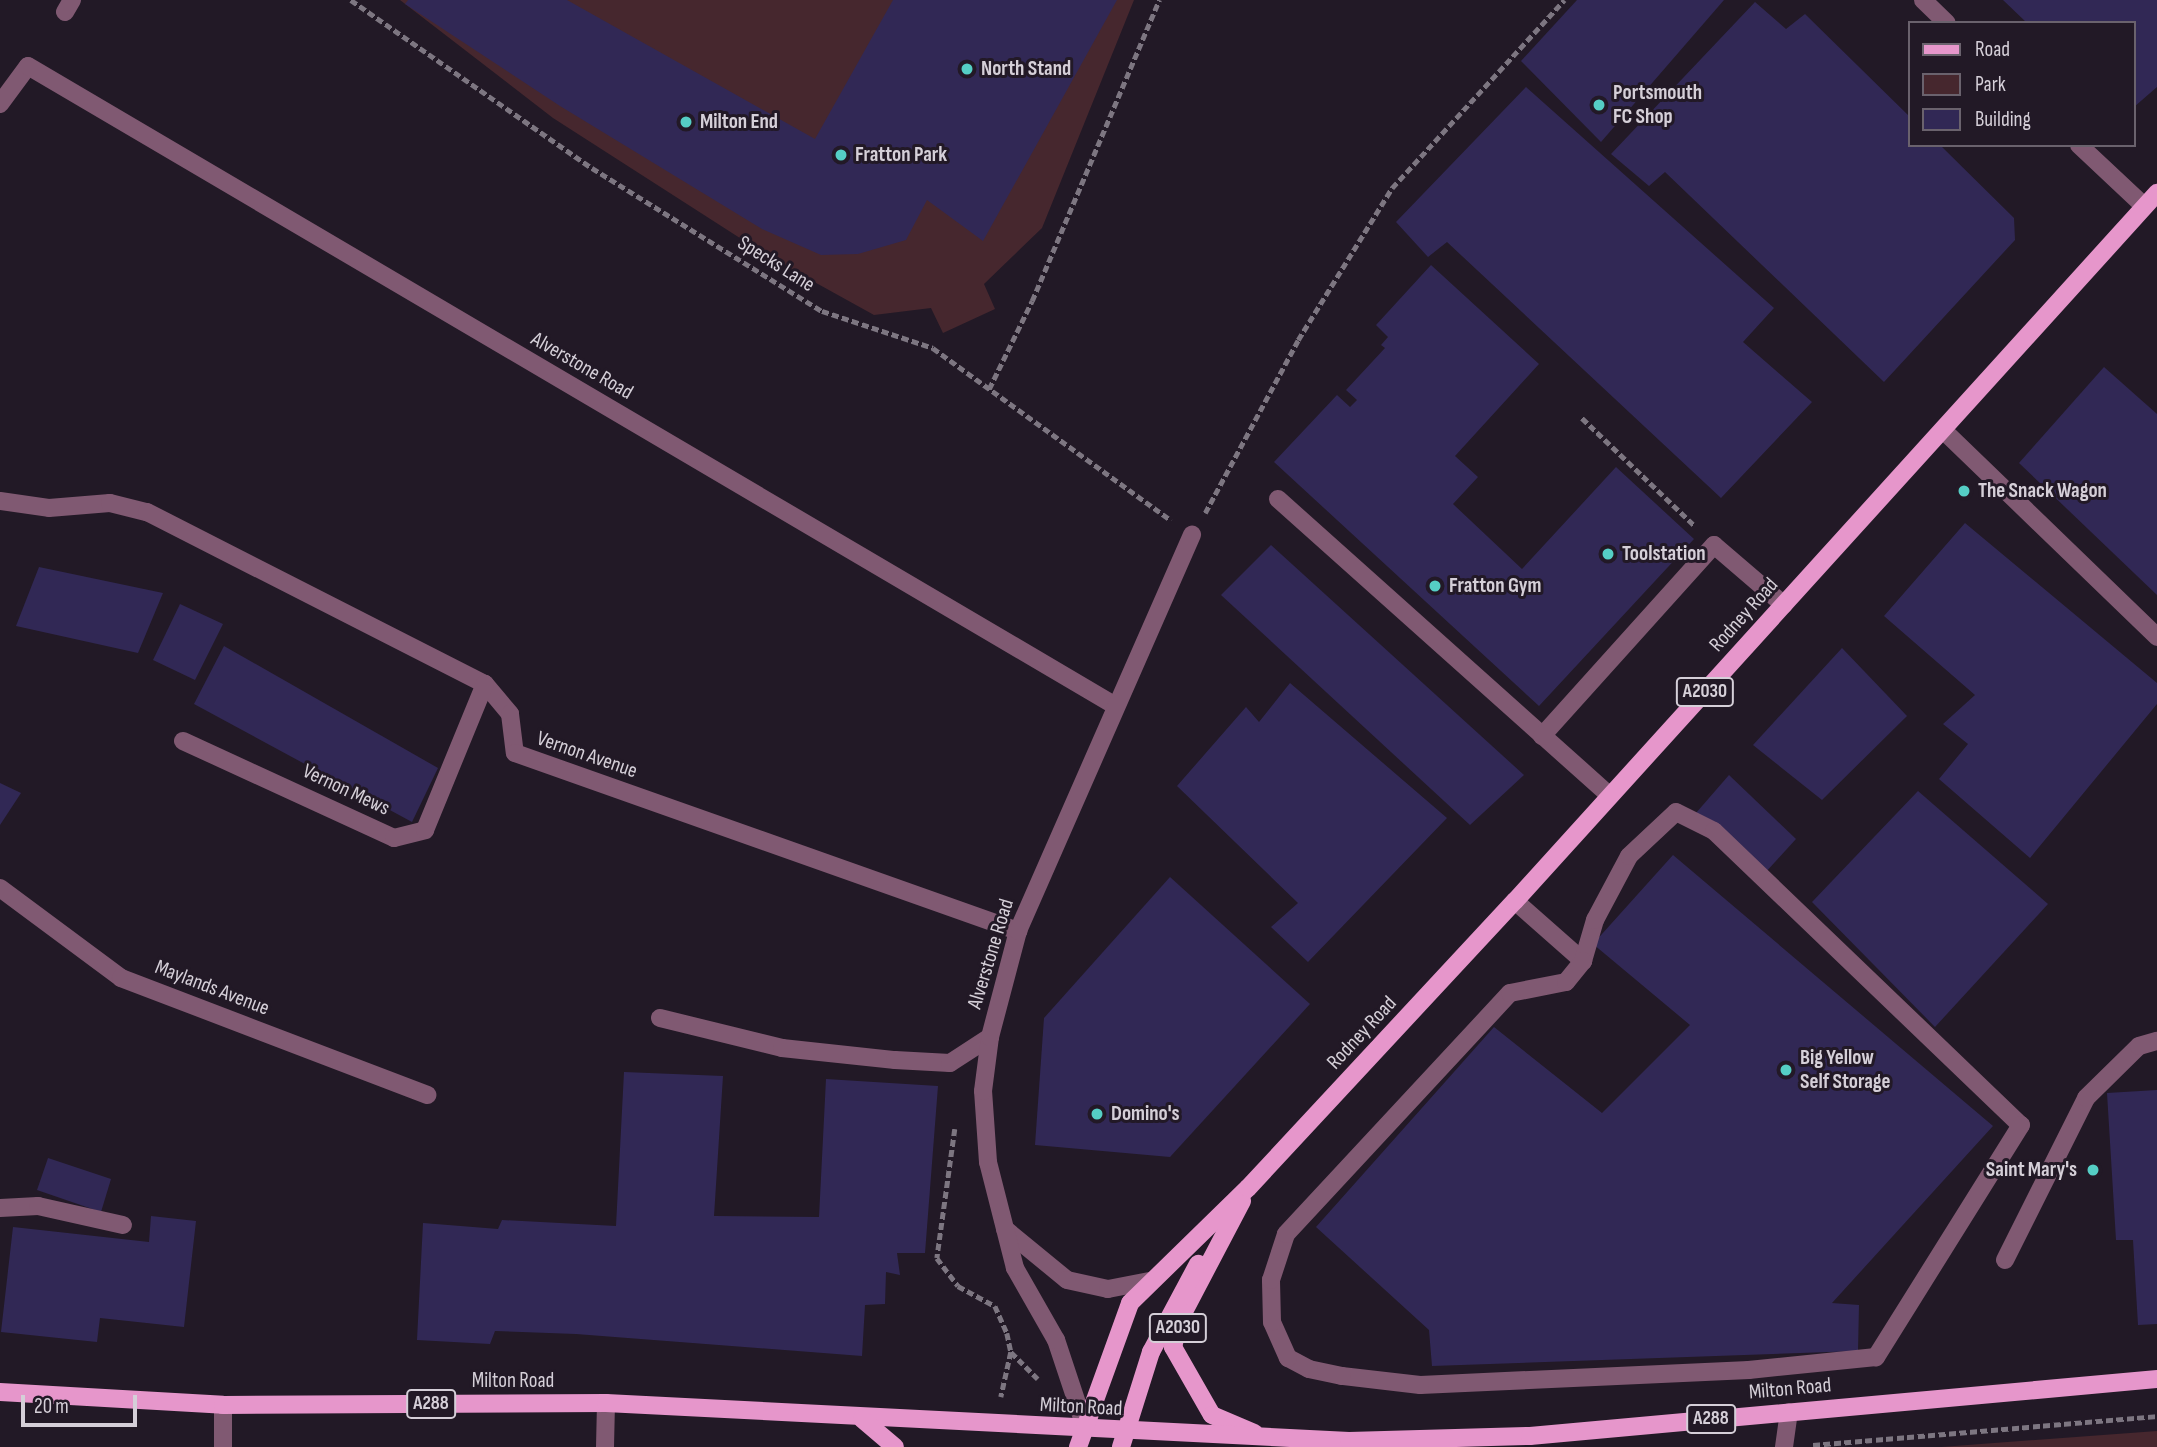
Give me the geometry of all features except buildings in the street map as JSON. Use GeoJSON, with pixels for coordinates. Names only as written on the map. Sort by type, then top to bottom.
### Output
{"type":"FeatureCollection","features":[{"type":"Feature","properties":{"kind":"main road","name":"Rodney Road"},"geometry":{"type":"LineString","coordinates":[[1085,1427],[1120,1323],[1149,1281],[1248,1188],[1515,901],[2157,192]]}},
{"type":"Feature","properties":{"kind":"main road","name":"Rodney Road"},"geometry":{"type":"LineString","coordinates":[[1248,1188],[1180,1319],[1173,1347],[1212,1415],[1265,1438]]}},
{"type":"Feature","properties":{"kind":"main road","name":"Rodney Road"},"geometry":{"type":"LineString","coordinates":[[1123,1440],[1151,1352],[1180,1292],[1248,1188]]}},
{"type":"Feature","properties":{"kind":"main road","name":"Milton Road"},"geometry":{"type":"LineString","coordinates":[[0,1392],[223,1405],[606,1403],[862,1419],[1085,1427],[1123,1440],[1530,1436],[2157,1379]]}},
{"type":"Feature","properties":{"kind":"main road"},"geometry":{"type":"LineString","coordinates":[[862,1419],[895,1447]]}},
{"type":"Feature","properties":{"kind":"main road","name":"A2030"},"geometry":{"type":"LineString","coordinates":[[1078,1447],[1085,1427]]}},
{"type":"Feature","properties":{"kind":"street"},"geometry":{"type":"LineString","coordinates":[[1923,0],[1945,21]]}},
{"type":"Feature","properties":{"kind":"street","name":"Alverstone Road"},"geometry":{"type":"LineString","coordinates":[[0,104],[28,66],[1114,705]]}},
{"type":"Feature","properties":{"kind":"street"},"geometry":{"type":"LineString","coordinates":[[2081,147],[2144,206]]}},
{"type":"Feature","properties":{"kind":"street"},"geometry":{"type":"LineString","coordinates":[[1942,430],[2157,637]]}},
{"type":"Feature","properties":{"kind":"street"},"geometry":{"type":"LineString","coordinates":[[1278,499],[1610,796]]}},
{"type":"Feature","properties":{"kind":"street","name":"Vernon Avenue"},"geometry":{"type":"LineString","coordinates":[[0,500],[49,508],[110,503],[147,512],[485,684],[510,714],[515,753],[1018,931]]}},
{"type":"Feature","properties":{"kind":"street","name":"Alverstone Road"},"geometry":{"type":"LineString","coordinates":[[1085,1427],[1056,1340],[1015,1268],[988,1162],[983,1091],[990,1037],[1018,931],[1114,705],[1192,535]]}},
{"type":"Feature","properties":{"kind":"street"},"geometry":{"type":"LineString","coordinates":[[1542,736],[1714,545],[1784,605]]}},
{"type":"Feature","properties":{"kind":"street","name":"Vernon Mews"},"geometry":{"type":"LineString","coordinates":[[183,741],[394,838],[425,830],[485,684]]}},
{"type":"Feature","properties":{"kind":"street"},"geometry":{"type":"LineString","coordinates":[[1676,812],[1714,831],[2021,1125],[1890,1341],[1876,1357],[1749,1370],[1420,1385],[1331,1374],[1288,1358],[1272,1322],[1271,1280],[1286,1234],[1510,993],[1566,982],[1583,961],[1595,920],[1629,856],[1676,812]]}},
{"type":"Feature","properties":{"kind":"street","name":"Maylands Avenue"},"geometry":{"type":"LineString","coordinates":[[0,888],[121,978],[427,1095]]}},
{"type":"Feature","properties":{"kind":"street"},"geometry":{"type":"LineString","coordinates":[[1515,901],[1583,961]]}},
{"type":"Feature","properties":{"kind":"street"},"geometry":{"type":"LineString","coordinates":[[660,1018],[782,1048],[895,1060],[950,1063],[990,1037]]}},
{"type":"Feature","properties":{"kind":"street"},"geometry":{"type":"LineString","coordinates":[[2005,1260],[2086,1098],[2139,1046],[2157,1041]]}},
{"type":"Feature","properties":{"kind":"street"},"geometry":{"type":"LineString","coordinates":[[0,1208],[38,1206],[122,1225]]}},
{"type":"Feature","properties":{"kind":"street"},"geometry":{"type":"LineString","coordinates":[[1005,1229],[1067,1280],[1108,1289],[1149,1281]]}},
{"type":"Feature","properties":{"kind":"street"},"geometry":{"type":"LineString","coordinates":[[605,1447],[606,1403]]}},
{"type":"Feature","properties":{"kind":"street"},"geometry":{"type":"LineString","coordinates":[[223,1405],[223,1447]]}},
{"type":"Feature","properties":{"kind":"street"},"geometry":{"type":"LineString","coordinates":[[1784,1447],[1789,1412]]}},
{"type":"Feature","properties":{"kind":"path","name":"Specks Lane"},"geometry":{"type":"LineString","coordinates":[[351,0],[592,168],[822,311],[923,342],[1192,535]]}},
{"type":"Feature","properties":{"kind":"path"},"geometry":{"type":"LineString","coordinates":[[989,390],[1037,288],[1159,0]]}},
{"type":"Feature","properties":{"kind":"path"},"geometry":{"type":"LineString","coordinates":[[1192,535],[1298,340],[1392,188],[1564,0]]}},
{"type":"Feature","properties":{"kind":"path"},"geometry":{"type":"LineString","coordinates":[[1582,418],[1714,545]]}},
{"type":"Feature","properties":{"kind":"path"},"geometry":{"type":"LineString","coordinates":[[956,1125],[937,1258],[958,1286],[995,1306],[1011,1352],[1002,1384]]}},
{"type":"Feature","properties":{"kind":"path"},"geometry":{"type":"LineString","coordinates":[[1805,1446],[2157,1416]]}},
{"type":"Feature","properties":{"kind":"green space","name":"Fratton Park"},"geometry":{"type":"Polygon","coordinates":[[[400,0],[1134,0],[1042,228],[984,284],[995,309],[943,333],[931,308],[874,315],[771,258],[553,118],[400,0]]]}},
{"type":"Feature","properties":{"kind":"green space"},"geometry":{"type":"Polygon","coordinates":[[[2157,1431],[2157,1447],[1941,1447],[2157,1431]]]}},
{"type":"Feature","properties":{"kind":"place","name":"North Stand"},"geometry":{"type":"Point","coordinates":[967,69]}},
{"type":"Feature","properties":{"kind":"place","name":"Portsmouth FC Shop"},"geometry":{"type":"Point","coordinates":[1599,105]}},
{"type":"Feature","properties":{"kind":"place","name":"Milton End"},"geometry":{"type":"Point","coordinates":[686,122]}},
{"type":"Feature","properties":{"kind":"place","name":"Fratton Park"},"geometry":{"type":"Point","coordinates":[841,155]}},
{"type":"Feature","properties":{"kind":"place","name":"The Snack Wagon"},"geometry":{"type":"Point","coordinates":[1964,491]}},
{"type":"Feature","properties":{"kind":"place","name":"Toolstation"},"geometry":{"type":"Point","coordinates":[1608,554]}},
{"type":"Feature","properties":{"kind":"place","name":"Fratton Gym"},"geometry":{"type":"Point","coordinates":[1435,586]}},
{"type":"Feature","properties":{"kind":"place","name":"Big Yellow Self Storage"},"geometry":{"type":"Point","coordinates":[1786,1070]}},
{"type":"Feature","properties":{"kind":"place","name":"Domino's"},"geometry":{"type":"Point","coordinates":[1097,1114]}},
{"type":"Feature","properties":{"kind":"place","name":"Saint Mary's"},"geometry":{"type":"Point","coordinates":[2093,1170]}}]}
